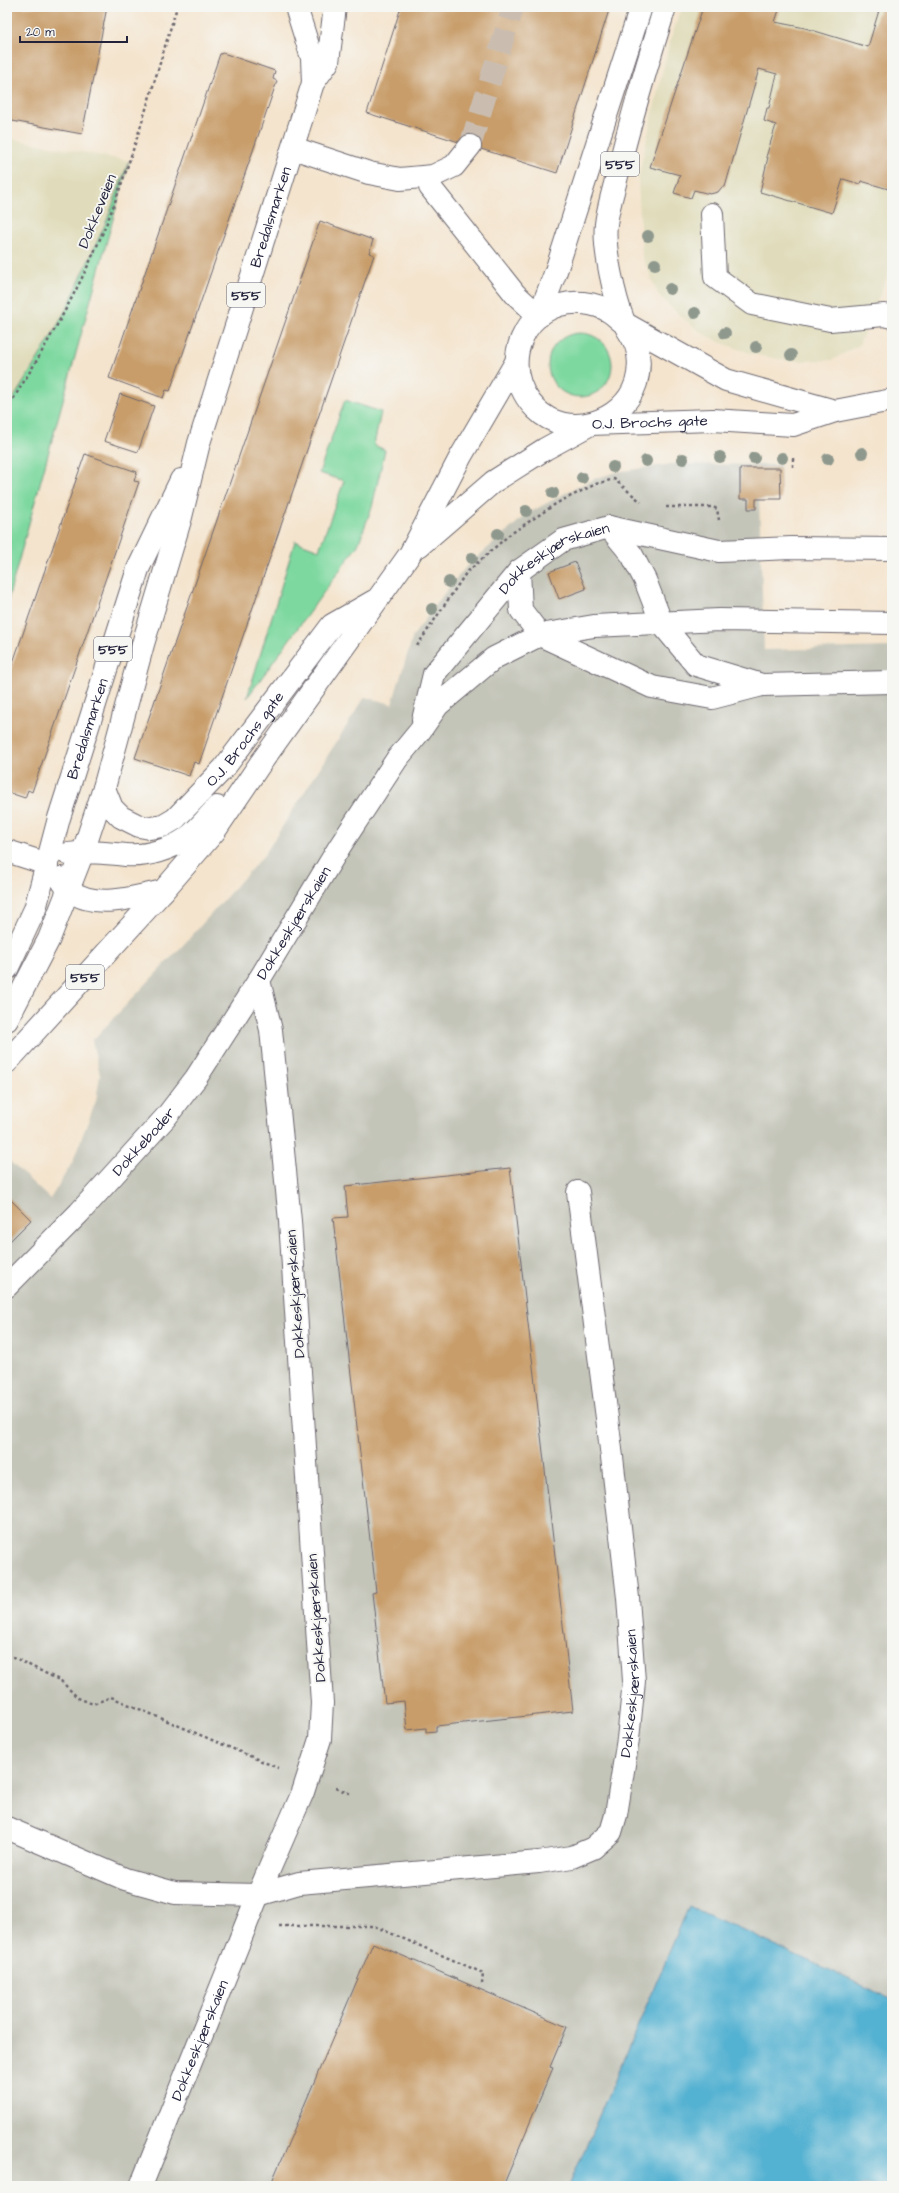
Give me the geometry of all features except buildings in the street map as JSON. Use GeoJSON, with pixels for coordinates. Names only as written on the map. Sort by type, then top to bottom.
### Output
{"type":"FeatureCollection","features":[{"type":"Feature","properties":{"kind":"main road","name":"555"},"geometry":{"type":"LineString","coordinates":[[296,7],[312,58],[313,83]]}},
{"type":"Feature","properties":{"kind":"main road","name":"555"},"geometry":{"type":"LineString","coordinates":[[313,83],[328,62],[335,7]]}},
{"type":"Feature","properties":{"kind":"main road","name":"555"},"geometry":{"type":"LineString","coordinates":[[539,316],[556,271],[641,7]]}},
{"type":"Feature","properties":{"kind":"main road","name":"555"},"geometry":{"type":"LineString","coordinates":[[624,323],[610,311],[573,302],[555,306],[539,316],[527,328],[519,344],[516,362],[518,380],[525,397],[538,411],[554,420],[572,425],[590,424],[610,416],[625,402],[636,383],[639,362],[635,342],[624,323],[610,274],[606,225],[630,122],[665,7]]}},
{"type":"Feature","properties":{"kind":"main road","name":"Bredalsmarken"},"geometry":{"type":"LineString","coordinates":[[83,852],[104,788],[143,644],[181,517],[199,443],[313,83]]}},
{"type":"Feature","properties":{"kind":"main road"},"geometry":{"type":"LineString","coordinates":[[293,148],[369,173],[400,179],[433,176],[454,166],[470,146]]}},
{"type":"Feature","properties":{"kind":"main road"},"geometry":{"type":"LineString","coordinates":[[430,187],[515,294],[539,316]]}},
{"type":"Feature","properties":{"kind":"main road"},"geometry":{"type":"LineString","coordinates":[[712,214],[715,276],[752,304],[830,320],[884,315],[892,317]]}},
{"type":"Feature","properties":{"kind":"main road","name":"O.J. Brochs gate"},"geometry":{"type":"LineString","coordinates":[[624,323],[726,380],[835,411]]}},
{"type":"Feature","properties":{"kind":"main road","name":"O.J. Brochs gate"},"geometry":{"type":"LineString","coordinates":[[7,1062],[214,832],[260,764],[410,554],[462,456],[516,362]]}},
{"type":"Feature","properties":{"kind":"main road","name":"O.J. Brochs gate"},"geometry":{"type":"LineString","coordinates":[[410,554],[493,482],[545,449],[590,424],[713,420],[793,425],[835,411],[892,400]]}},
{"type":"Feature","properties":{"kind":"main road","name":"Bredalsmarken"},"geometry":{"type":"LineString","coordinates":[[47,864],[59,818],[138,569],[199,443]]}},
{"type":"Feature","properties":{"kind":"main road"},"geometry":{"type":"LineString","coordinates":[[609,527],[632,555],[645,580],[662,624],[696,665],[762,685]]}},
{"type":"Feature","properties":{"kind":"main road","name":"Dokkeskjærskaien"},"geometry":{"type":"LineString","coordinates":[[420,731],[434,674],[519,571],[563,540],[609,527],[719,551],[791,548],[892,549]]}},
{"type":"Feature","properties":{"kind":"main road"},"geometry":{"type":"LineString","coordinates":[[519,571],[521,610],[540,635],[652,687],[712,698],[762,685],[892,682]]}},
{"type":"Feature","properties":{"kind":"main road","name":"O.J. Brochs gate"},"geometry":{"type":"LineString","coordinates":[[104,788],[112,808],[120,817],[139,826],[150,828],[163,826],[175,819],[224,768],[332,625],[380,597]]}},
{"type":"Feature","properties":{"kind":"main road","name":"Dokkeskjærskaien"},"geometry":{"type":"LineString","coordinates":[[141,2186],[258,1895],[308,1776],[320,1740],[322,1703],[290,1221],[271,1030],[258,980],[340,846],[397,759],[420,731],[438,705],[494,658],[540,635],[594,626],[662,624],[719,620],[892,623]]}},
{"type":"Feature","properties":{"kind":"main road","name":"O.J. Brochs gate"},"geometry":{"type":"LineString","coordinates":[[47,864],[66,854],[83,852],[128,855],[152,853],[173,846],[188,837],[260,764]]}},
{"type":"Feature","properties":{"kind":"main road"},"geometry":{"type":"LineString","coordinates":[[7,851],[47,864],[69,890],[92,900],[124,899],[162,891]]}},
{"type":"Feature","properties":{"kind":"main road","name":"555"},"geometry":{"type":"LineString","coordinates":[[7,1020],[34,972],[69,890],[83,852]]}},
{"type":"Feature","properties":{"kind":"main road","name":"555"},"geometry":{"type":"LineString","coordinates":[[7,969],[35,909],[47,864]]}},
{"type":"Feature","properties":{"kind":"main road","name":"Dokkeboder"},"geometry":{"type":"LineString","coordinates":[[7,1286],[78,1213],[166,1117],[196,1078],[258,980]]}},
{"type":"Feature","properties":{"kind":"main road","name":"Dokkeskjærskaien"},"geometry":{"type":"LineString","coordinates":[[258,1895],[299,1883],[539,1862],[572,1857],[593,1848],[611,1832],[616,1815],[628,1739],[634,1681],[628,1598],[613,1465],[578,1192]]}},
{"type":"Feature","properties":{"kind":"main road"},"geometry":{"type":"LineString","coordinates":[[7,1828],[125,1879],[147,1886],[175,1893],[258,1895]]}},
{"type":"Feature","properties":{"kind":"path","name":"Dokkeveien"},"geometry":{"type":"LineString","coordinates":[[7,409],[65,311],[107,220],[129,161],[177,7]]}},
{"type":"Feature","properties":{"kind":"path"},"geometry":{"type":"LineString","coordinates":[[793,454],[793,467]]}},
{"type":"Feature","properties":{"kind":"path"},"geometry":{"type":"LineString","coordinates":[[7,1654],[61,1681],[78,1698],[93,1704],[111,1698],[270,1766],[308,1776],[351,1794]]}},
{"type":"Feature","properties":{"kind":"path"},"geometry":{"type":"LineString","coordinates":[[274,1926],[374,1926],[484,1973],[482,1984]]}},
{"type":"Feature","properties":{"kind":"shaded area"},"geometry":{"type":"Polygon","coordinates":[[[682,7],[892,7],[892,265],[859,345],[832,360],[789,361],[753,354],[722,343],[702,333],[679,315],[658,294],[642,256],[638,178],[668,48],[682,7]]]}},
{"type":"Feature","properties":{"kind":"shaded area"},"geometry":{"type":"Polygon","coordinates":[[[7,138],[129,161],[107,220],[69,304],[50,339],[7,409],[7,138]]]}},
{"type":"Feature","properties":{"kind":"shaded area"},"geometry":{"type":"Polygon","coordinates":[[[672,464],[780,465],[781,499],[759,500],[764,650],[892,647],[892,1999],[689,1906],[569,2186],[7,2186],[7,1159],[50,1199],[72,1163],[96,1101],[100,1075],[92,1041],[185,943],[265,854],[365,697],[392,704],[413,636],[446,591],[466,567],[527,514],[571,490],[594,479],[616,472],[672,464]]]}},
{"type":"Feature","properties":{"kind":"green space"},"geometry":{"type":"Polygon","coordinates":[[[129,161],[7,603],[7,409],[50,339],[69,304],[107,220],[129,161]]]}},
{"type":"Feature","properties":{"kind":"green space"},"geometry":{"type":"Polygon","coordinates":[[[574,333],[586,333],[603,342],[610,353],[612,365],[610,377],[603,388],[586,397],[574,397],[562,392],[553,383],[548,371],[548,359],[553,347],[562,338],[574,333]]]}},
{"type":"Feature","properties":{"kind":"green space"},"geometry":{"type":"Polygon","coordinates":[[[345,400],[381,412],[374,445],[385,450],[372,507],[358,545],[247,698],[295,541],[319,550],[344,481],[319,473],[345,400]]]}},
{"type":"Feature","properties":{"kind":"water"},"geometry":{"type":"Polygon","coordinates":[[[689,1906],[892,1999],[892,2186],[569,2186],[689,1906]]]}},
{"type":"Feature","properties":{"kind":"tunnel"},"geometry":{"type":"LineString","coordinates":[[470,146],[513,7]]}}]}
